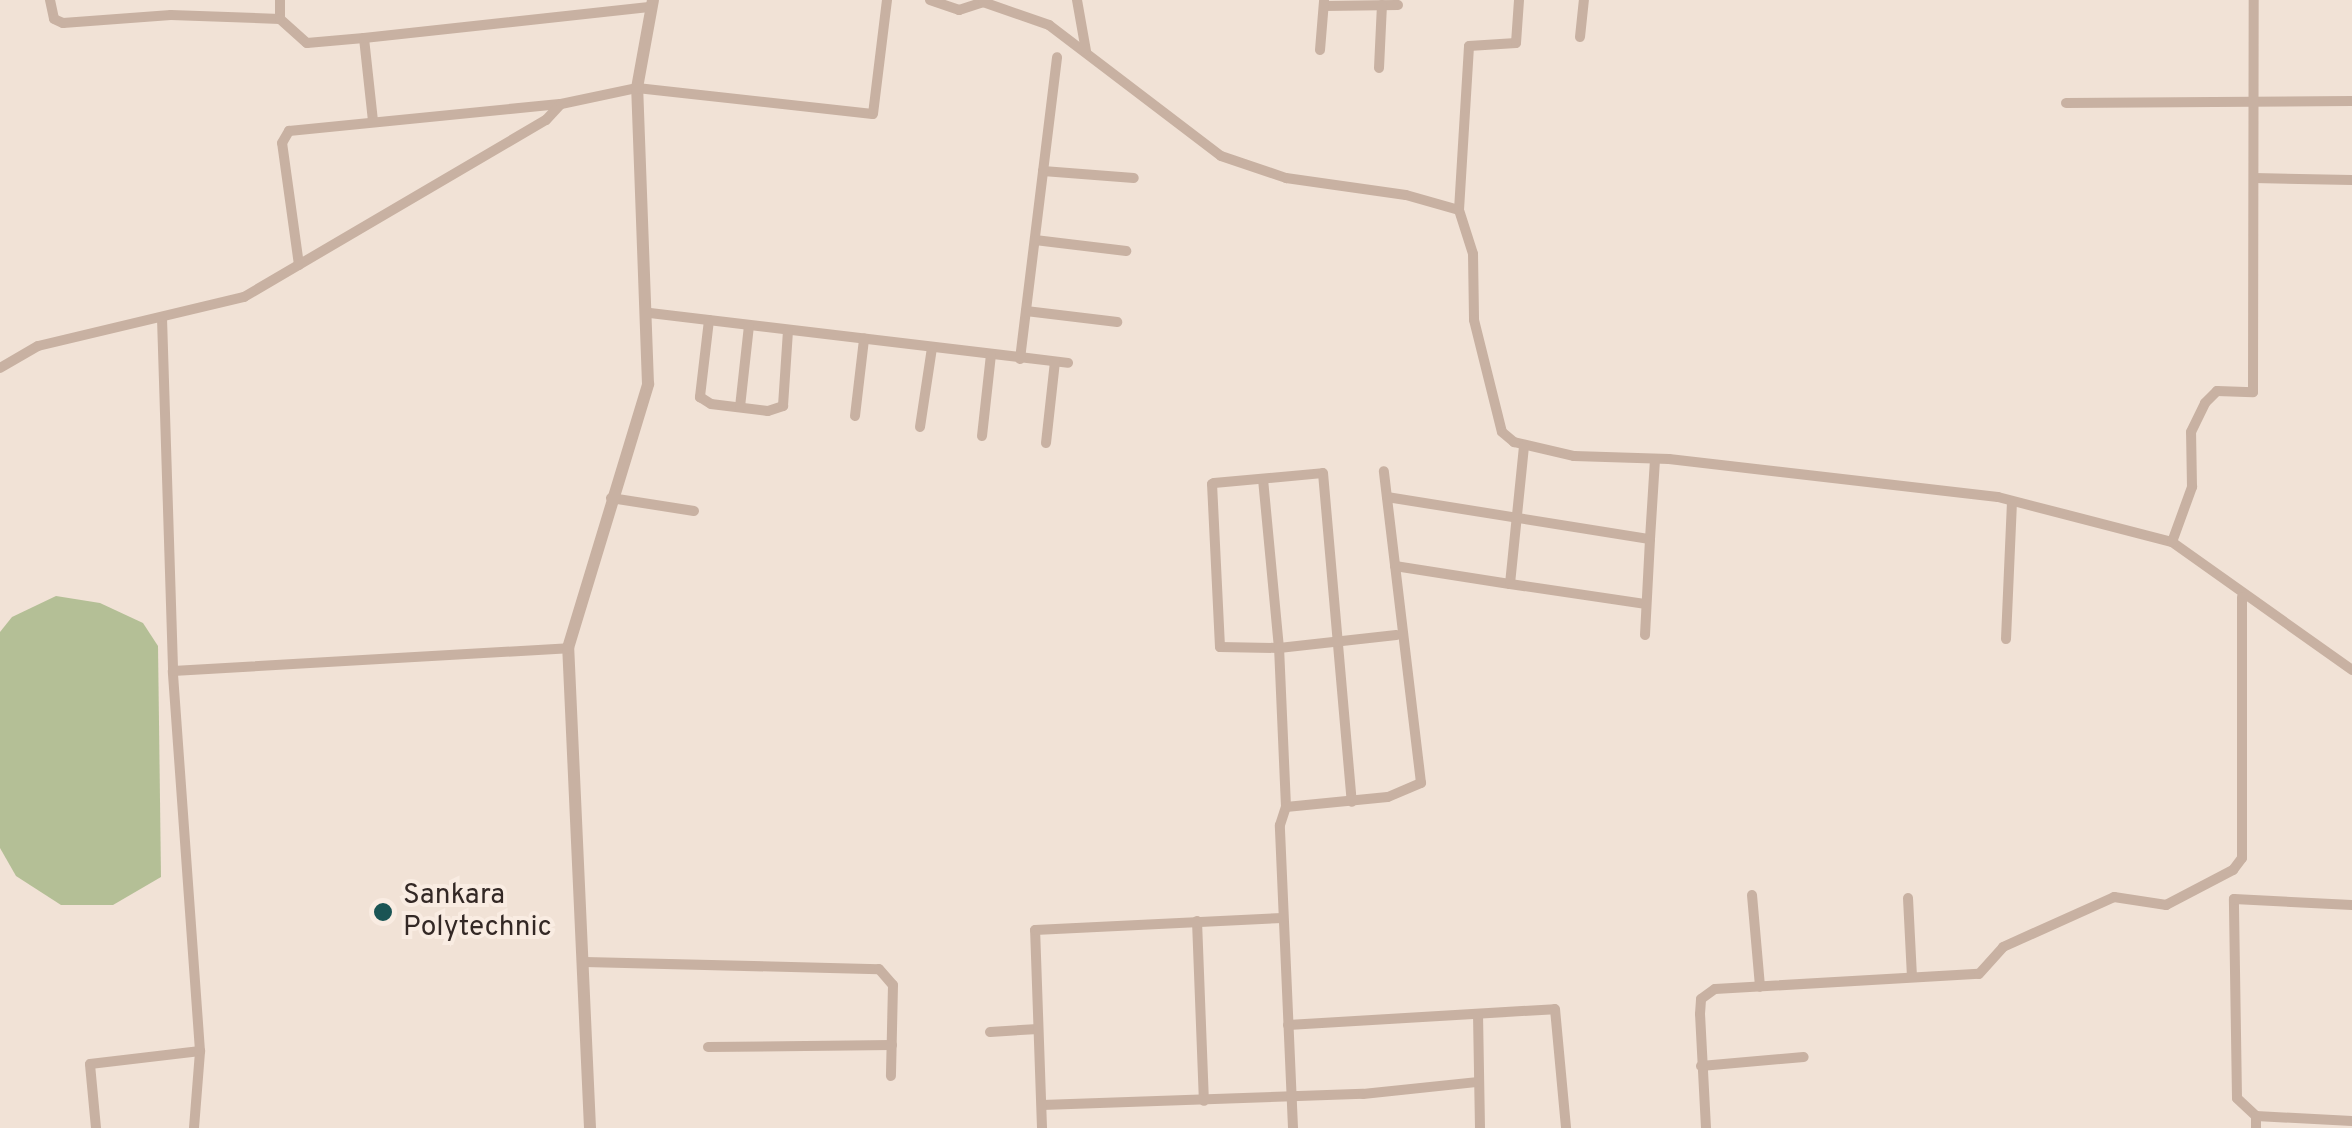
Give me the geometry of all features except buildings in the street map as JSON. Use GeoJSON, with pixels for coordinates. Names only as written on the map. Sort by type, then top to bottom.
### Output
{"type":"FeatureCollection","features":[{"type":"Feature","properties":{"kind":"street"},"geometry":{"type":"LineString","coordinates":[[50,0],[54,19],[63,24],[171,15],[280,19],[306,43],[652,3],[637,88],[650,313],[648,384],[610,498],[568,648],[590,1128]]}},
{"type":"Feature","properties":{"kind":"street"},"geometry":{"type":"LineString","coordinates":[[280,0],[280,19]]}},
{"type":"Feature","properties":{"kind":"street"},"geometry":{"type":"LineString","coordinates":[[299,265],[282,143],[289,132],[560,104],[637,88],[873,114],[887,0]]}},
{"type":"Feature","properties":{"kind":"street"},"geometry":{"type":"LineString","coordinates":[[930,0],[959,10],[983,2],[1050,25],[1086,51],[1142,102],[1221,156],[1286,178],[1406,195],[1459,210]]}},
{"type":"Feature","properties":{"kind":"street"},"geometry":{"type":"LineString","coordinates":[[1077,0],[1086,51]]}},
{"type":"Feature","properties":{"kind":"street"},"geometry":{"type":"LineString","coordinates":[[1519,0],[1516,42],[1469,46],[1459,210],[1473,254],[1474,320],[1502,432],[1524,447],[1655,459],[2012,503],[2172,542],[2242,597],[2352,670]]}},
{"type":"Feature","properties":{"kind":"street"},"geometry":{"type":"LineString","coordinates":[[1580,37],[1584,0]]}},
{"type":"Feature","properties":{"kind":"street"},"geometry":{"type":"LineString","coordinates":[[2172,542],[2192,487],[2191,432],[2206,402],[2217,391],[2252,392],[2254,0]]}},
{"type":"Feature","properties":{"kind":"street"},"geometry":{"type":"LineString","coordinates":[[1320,50],[1324,3],[1398,5]]}},
{"type":"Feature","properties":{"kind":"street"},"geometry":{"type":"LineString","coordinates":[[1379,68],[1382,6]]}},
{"type":"Feature","properties":{"kind":"street"},"geometry":{"type":"LineString","coordinates":[[364,38],[373,121]]}},
{"type":"Feature","properties":{"kind":"street"},"geometry":{"type":"LineString","coordinates":[[1020,358],[1057,56]]}},
{"type":"Feature","properties":{"kind":"street"},"geometry":{"type":"LineString","coordinates":[[2066,103],[2352,101]]}},
{"type":"Feature","properties":{"kind":"street"},"geometry":{"type":"LineString","coordinates":[[0,368],[38,346],[244,298],[546,120],[560,104]]}},
{"type":"Feature","properties":{"kind":"street"},"geometry":{"type":"LineString","coordinates":[[1043,171],[1134,178]]}},
{"type":"Feature","properties":{"kind":"street"},"geometry":{"type":"LineString","coordinates":[[2254,178],[2352,180]]}},
{"type":"Feature","properties":{"kind":"street"},"geometry":{"type":"LineString","coordinates":[[1035,240],[1126,251]]}},
{"type":"Feature","properties":{"kind":"street"},"geometry":{"type":"LineString","coordinates":[[1026,311],[1117,322]]}},
{"type":"Feature","properties":{"kind":"street"},"geometry":{"type":"LineString","coordinates":[[650,313],[1068,363]]}},
{"type":"Feature","properties":{"kind":"street"},"geometry":{"type":"LineString","coordinates":[[162,318],[173,672],[200,1051],[194,1128]]}},
{"type":"Feature","properties":{"kind":"street"},"geometry":{"type":"LineString","coordinates":[[709,320],[700,396],[740,407],[783,406],[788,331]]}},
{"type":"Feature","properties":{"kind":"street"},"geometry":{"type":"LineString","coordinates":[[740,407],[749,326]]}},
{"type":"Feature","properties":{"kind":"street"},"geometry":{"type":"LineString","coordinates":[[855,416],[864,339]]}},
{"type":"Feature","properties":{"kind":"street"},"geometry":{"type":"LineString","coordinates":[[920,426],[932,348]]}},
{"type":"Feature","properties":{"kind":"street"},"geometry":{"type":"LineString","coordinates":[[982,436],[991,355]]}},
{"type":"Feature","properties":{"kind":"street"},"geometry":{"type":"LineString","coordinates":[[1046,442],[1055,362]]}},
{"type":"Feature","properties":{"kind":"street"},"geometry":{"type":"LineString","coordinates":[[1510,584],[1524,447]]}},
{"type":"Feature","properties":{"kind":"street"},"geometry":{"type":"LineString","coordinates":[[1646,635],[1655,459]]}},
{"type":"Feature","properties":{"kind":"street"},"geometry":{"type":"LineString","coordinates":[[1286,807],[1411,792],[1420,783],[1384,470]]}},
{"type":"Feature","properties":{"kind":"street"},"geometry":{"type":"LineString","coordinates":[[1352,802],[1339,642],[1323,473],[1211,486],[1220,646],[1278,648],[1339,642],[1396,636]]}},
{"type":"Feature","properties":{"kind":"street"},"geometry":{"type":"LineString","coordinates":[[1263,478],[1278,648],[1286,807],[1280,825],[1294,1128]]}},
{"type":"Feature","properties":{"kind":"street"},"geometry":{"type":"LineString","coordinates":[[1387,497],[1650,539]]}},
{"type":"Feature","properties":{"kind":"street"},"geometry":{"type":"LineString","coordinates":[[610,498],[694,512]]}},
{"type":"Feature","properties":{"kind":"street"},"geometry":{"type":"LineString","coordinates":[[2006,639],[2012,503]]}},
{"type":"Feature","properties":{"kind":"street"},"geometry":{"type":"LineString","coordinates":[[1395,566],[1645,604]]}},
{"type":"Feature","properties":{"kind":"street"},"geometry":{"type":"LineString","coordinates":[[1706,1128],[1701,999],[1715,989],[1979,974],[2002,947],[2114,896],[2166,905],[2233,870],[2242,858],[2242,597]]}},
{"type":"Feature","properties":{"kind":"street"},"geometry":{"type":"LineString","coordinates":[[173,672],[568,648]]}},
{"type":"Feature","properties":{"kind":"street"},"geometry":{"type":"LineString","coordinates":[[1752,895],[1760,987]]}},
{"type":"Feature","properties":{"kind":"street"},"geometry":{"type":"LineString","coordinates":[[1908,898],[1912,977]]}},
{"type":"Feature","properties":{"kind":"street"},"geometry":{"type":"LineString","coordinates":[[2352,905],[2234,899],[2236,1098],[2256,1122],[2352,1121]]}},
{"type":"Feature","properties":{"kind":"street"},"geometry":{"type":"LineString","coordinates":[[1042,1128],[1036,930],[1284,918]]}},
{"type":"Feature","properties":{"kind":"street"},"geometry":{"type":"LineString","coordinates":[[1196,921],[1204,1101]]}},
{"type":"Feature","properties":{"kind":"street"},"geometry":{"type":"LineString","coordinates":[[585,962],[878,969],[892,985],[891,1076]]}},
{"type":"Feature","properties":{"kind":"street"},"geometry":{"type":"LineString","coordinates":[[1288,1026],[1555,1009],[1566,1128]]}},
{"type":"Feature","properties":{"kind":"street"},"geometry":{"type":"LineString","coordinates":[[1478,1014],[1480,1128]]}},
{"type":"Feature","properties":{"kind":"street"},"geometry":{"type":"LineString","coordinates":[[990,1032],[1038,1029]]}},
{"type":"Feature","properties":{"kind":"street"},"geometry":{"type":"LineString","coordinates":[[708,1047],[892,1045]]}},
{"type":"Feature","properties":{"kind":"street"},"geometry":{"type":"LineString","coordinates":[[96,1128],[90,1064],[200,1051]]}},
{"type":"Feature","properties":{"kind":"street"},"geometry":{"type":"LineString","coordinates":[[1702,1066],[1804,1057]]}},
{"type":"Feature","properties":{"kind":"street"},"geometry":{"type":"LineString","coordinates":[[1042,1105],[1204,1101],[1478,1082]]}},
{"type":"Feature","properties":{"kind":"green space"},"geometry":{"type":"Polygon","coordinates":[[[56,596],[100,603],[143,623],[158,646],[161,877],[113,905],[61,905],[16,876],[0,848],[0,632],[12,617],[56,596]]]}},
{"type":"Feature","properties":{"kind":"place","name":"Sankara Polytechnic"},"geometry":{"type":"Point","coordinates":[383,912]}}]}
